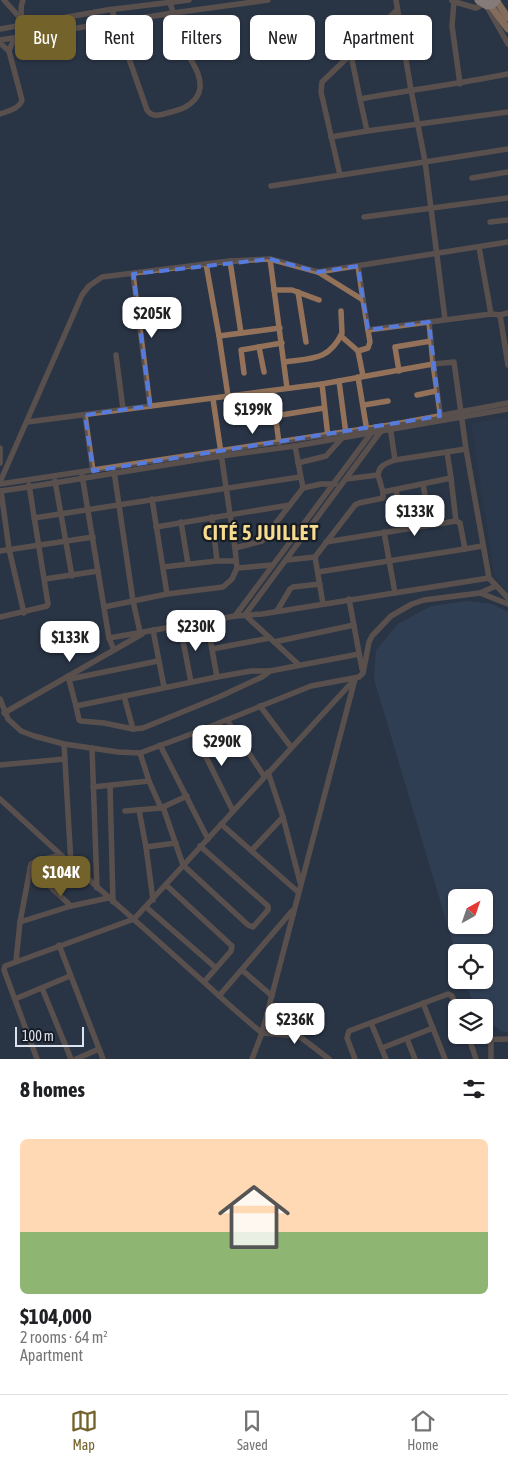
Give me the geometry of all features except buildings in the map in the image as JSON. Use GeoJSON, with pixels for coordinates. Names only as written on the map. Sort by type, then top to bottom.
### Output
{"type":"FeatureCollection","features":[{"type":"Feature","properties":{"kind":"main road"},"geometry":{"type":"LineString","coordinates":[[489,3],[507,14]]}},
{"type":"Feature","properties":{"kind":"main road"},"geometry":{"type":"LineString","coordinates":[[489,3],[508,29]]}},
{"type":"Feature","properties":{"kind":"street"},"geometry":{"type":"LineString","coordinates":[[4,0],[17,15]]}},
{"type":"Feature","properties":{"kind":"street"},"geometry":{"type":"LineString","coordinates":[[22,15],[20,8],[23,0]]}},
{"type":"Feature","properties":{"kind":"street"},"geometry":{"type":"LineString","coordinates":[[75,15],[189,0]]}},
{"type":"Feature","properties":{"kind":"street"},"geometry":{"type":"LineString","coordinates":[[153,16],[268,0]]}},
{"type":"Feature","properties":{"kind":"street"},"geometry":{"type":"LineString","coordinates":[[396,0],[410,90],[425,161],[445,320]]}},
{"type":"Feature","properties":{"kind":"street"},"geometry":{"type":"LineString","coordinates":[[460,84],[452,26],[452,1],[476,8],[489,3],[508,44]]}},
{"type":"Feature","properties":{"kind":"street"},"geometry":{"type":"LineString","coordinates":[[129,60],[150,114],[156,115],[175,111],[196,101],[199,91],[198,74],[184,48],[170,3]]}},
{"type":"Feature","properties":{"kind":"street"},"geometry":{"type":"LineString","coordinates":[[112,10],[113,15]]}},
{"type":"Feature","properties":{"kind":"street"},"geometry":{"type":"LineString","coordinates":[[392,15],[397,10]]}},
{"type":"Feature","properties":{"kind":"street"},"geometry":{"type":"LineString","coordinates":[[0,29],[15,24]]}},
{"type":"Feature","properties":{"kind":"street"},"geometry":{"type":"LineString","coordinates":[[0,114],[20,105],[22,100],[9,51],[0,42],[14,38]]}},
{"type":"Feature","properties":{"kind":"street"},"geometry":{"type":"LineString","coordinates":[[9,51],[14,38]]}},
{"type":"Feature","properties":{"kind":"street"},"geometry":{"type":"LineString","coordinates":[[340,175],[320,86],[324,78],[345,60]]}},
{"type":"Feature","properties":{"kind":"street"},"geometry":{"type":"LineString","coordinates":[[352,60],[367,131]]}},
{"type":"Feature","properties":{"kind":"street"},"geometry":{"type":"LineString","coordinates":[[360,99],[460,84],[508,74]]}},
{"type":"Feature","properties":{"kind":"street"},"geometry":{"type":"LineString","coordinates":[[331,137],[508,112]]}},
{"type":"Feature","properties":{"kind":"street"},"geometry":{"type":"LineString","coordinates":[[271,186],[508,149]]}},
{"type":"Feature","properties":{"kind":"street"},"geometry":{"type":"LineString","coordinates":[[472,178],[508,172]]}},
{"type":"Feature","properties":{"kind":"street"},"geometry":{"type":"LineString","coordinates":[[364,217],[508,198]]}},
{"type":"Feature","properties":{"kind":"street"},"geometry":{"type":"LineString","coordinates":[[490,222],[508,220]]}},
{"type":"Feature","properties":{"kind":"street"},"geometry":{"type":"LineString","coordinates":[[318,272],[508,242]]}},
{"type":"Feature","properties":{"kind":"street"},"geometry":{"type":"LineString","coordinates":[[479,247],[491,314]]}},
{"type":"Feature","properties":{"kind":"street"},"geometry":{"type":"LineString","coordinates":[[24,612],[9,549],[0,483],[82,295],[89,286],[102,277],[230,261],[270,258],[318,272],[363,300]]}},
{"type":"Feature","properties":{"kind":"street"},"geometry":{"type":"LineString","coordinates":[[270,258],[287,388]]}},
{"type":"Feature","properties":{"kind":"street"},"geometry":{"type":"LineString","coordinates":[[230,261],[241,333]]}},
{"type":"Feature","properties":{"kind":"street"},"geometry":{"type":"LineString","coordinates":[[206,264],[228,396]]}},
{"type":"Feature","properties":{"kind":"street"},"geometry":{"type":"LineString","coordinates":[[358,266],[370,347],[358,351]]}},
{"type":"Feature","properties":{"kind":"street"},"geometry":{"type":"LineString","coordinates":[[133,274],[150,406]]}},
{"type":"Feature","properties":{"kind":"street"},"geometry":{"type":"LineString","coordinates":[[274,290],[284,289],[298,292],[319,300]]}},
{"type":"Feature","properties":{"kind":"street"},"geometry":{"type":"LineString","coordinates":[[298,292],[306,342]]}},
{"type":"Feature","properties":{"kind":"street"},"geometry":{"type":"LineString","coordinates":[[284,362],[321,357],[327,353],[341,336],[343,328],[341,311]]}},
{"type":"Feature","properties":{"kind":"street"},"geometry":{"type":"LineString","coordinates":[[368,330],[508,313]]}},
{"type":"Feature","properties":{"kind":"street"},"geometry":{"type":"LineString","coordinates":[[500,315],[508,365]]}},
{"type":"Feature","properties":{"kind":"street"},"geometry":{"type":"LineString","coordinates":[[429,322],[436,391],[441,419]]}},
{"type":"Feature","properties":{"kind":"street"},"geometry":{"type":"LineString","coordinates":[[219,336],[280,328]]}},
{"type":"Feature","properties":{"kind":"street"},"geometry":{"type":"LineString","coordinates":[[245,615],[287,560],[340,482],[369,431],[360,377],[358,351],[341,336]]}},
{"type":"Feature","properties":{"kind":"street"},"geometry":{"type":"LineString","coordinates":[[399,371],[395,347],[431,341]]}},
{"type":"Feature","properties":{"kind":"street"},"geometry":{"type":"LineString","coordinates":[[244,373],[241,350],[282,343]]}},
{"type":"Feature","properties":{"kind":"street"},"geometry":{"type":"LineString","coordinates":[[259,347],[264,372]]}},
{"type":"Feature","properties":{"kind":"street"},"geometry":{"type":"LineString","coordinates":[[116,355],[123,409]]}},
{"type":"Feature","properties":{"kind":"street"},"geometry":{"type":"LineString","coordinates":[[27,422],[339,382],[452,361],[455,364],[466,449],[482,546],[490,578],[508,598]]}},
{"type":"Feature","properties":{"kind":"street"},"geometry":{"type":"LineString","coordinates":[[298,463],[326,456],[345,435],[339,382]]}},
{"type":"Feature","properties":{"kind":"street"},"geometry":{"type":"LineString","coordinates":[[322,384],[328,436]]}},
{"type":"Feature","properties":{"kind":"street"},"geometry":{"type":"LineString","coordinates":[[272,391],[280,448]]}},
{"type":"Feature","properties":{"kind":"street"},"geometry":{"type":"LineString","coordinates":[[417,395],[436,391]]}},
{"type":"Feature","properties":{"kind":"street"},"geometry":{"type":"LineString","coordinates":[[104,607],[167,594],[223,587],[232,579],[237,568],[235,548],[213,399]]}},
{"type":"Feature","properties":{"kind":"street"},"geometry":{"type":"LineString","coordinates":[[364,405],[388,402]]}},
{"type":"Feature","properties":{"kind":"street"},"geometry":{"type":"LineString","coordinates":[[0,483],[29,487],[55,480],[220,453],[279,441],[345,435],[441,419],[508,403]]}},
{"type":"Feature","properties":{"kind":"street"},"geometry":{"type":"LineString","coordinates":[[275,416],[324,408]]}},
{"type":"Feature","properties":{"kind":"street"},"geometry":{"type":"LineString","coordinates":[[461,415],[508,409]]}},
{"type":"Feature","properties":{"kind":"street"},"geometry":{"type":"LineString","coordinates":[[85,415],[93,471]]}},
{"type":"Feature","properties":{"kind":"street"},"geometry":{"type":"LineString","coordinates":[[369,431],[381,431],[390,427]]}},
{"type":"Feature","properties":{"kind":"street"},"geometry":{"type":"LineString","coordinates":[[390,427],[395,460]]}},
{"type":"Feature","properties":{"kind":"street"},"geometry":{"type":"LineString","coordinates":[[235,616],[381,431]]}},
{"type":"Feature","properties":{"kind":"street"},"geometry":{"type":"LineString","coordinates":[[220,453],[295,446],[328,436]]}},
{"type":"Feature","properties":{"kind":"street"},"geometry":{"type":"LineString","coordinates":[[295,446],[303,488]]}},
{"type":"Feature","properties":{"kind":"street"},"geometry":{"type":"LineString","coordinates":[[0,448],[0,463]]}},
{"type":"Feature","properties":{"kind":"street"},"geometry":{"type":"LineString","coordinates":[[323,604],[315,557],[355,505],[381,499],[384,496],[378,475],[379,469],[385,463],[395,460],[466,449]]}},
{"type":"Feature","properties":{"kind":"street"},"geometry":{"type":"LineString","coordinates":[[448,452],[456,521],[460,523],[465,549]]}},
{"type":"Feature","properties":{"kind":"street"},"geometry":{"type":"LineString","coordinates":[[82,476],[93,471],[114,470]]}},
{"type":"Feature","properties":{"kind":"street"},"geometry":{"type":"LineString","coordinates":[[114,470],[133,601],[143,632]]}},
{"type":"Feature","properties":{"kind":"street"},"geometry":{"type":"LineString","coordinates":[[235,548],[262,541],[303,488],[378,475]]}},
{"type":"Feature","properties":{"kind":"street"},"geometry":{"type":"LineString","coordinates":[[82,476],[109,638],[114,650]]}},
{"type":"Feature","properties":{"kind":"street"},"geometry":{"type":"LineString","coordinates":[[34,518],[152,498],[300,477]]}},
{"type":"Feature","properties":{"kind":"street"},"geometry":{"type":"LineString","coordinates":[[383,492],[451,478]]}},
{"type":"Feature","properties":{"kind":"street"},"geometry":{"type":"LineString","coordinates":[[0,617],[48,606],[28,480]]}},
{"type":"Feature","properties":{"kind":"street"},"geometry":{"type":"LineString","coordinates":[[0,483],[55,480]]}},
{"type":"Feature","properties":{"kind":"street"},"geometry":{"type":"LineString","coordinates":[[55,480],[72,576]]}},
{"type":"Feature","properties":{"kind":"street"},"geometry":{"type":"LineString","coordinates":[[423,484],[430,524]]}},
{"type":"Feature","properties":{"kind":"street"},"geometry":{"type":"LineString","coordinates":[[396,490],[403,528]]}},
{"type":"Feature","properties":{"kind":"street"},"geometry":{"type":"LineString","coordinates":[[152,498],[167,594]]}},
{"type":"Feature","properties":{"kind":"street"},"geometry":{"type":"LineString","coordinates":[[156,527],[290,505]]}},
{"type":"Feature","properties":{"kind":"street"},"geometry":{"type":"LineString","coordinates":[[212,517],[217,561]]}},
{"type":"Feature","properties":{"kind":"street"},"geometry":{"type":"LineString","coordinates":[[326,542],[403,528],[456,521]]}},
{"type":"Feature","properties":{"kind":"street"},"geometry":{"type":"LineString","coordinates":[[181,522],[188,564]]}},
{"type":"Feature","properties":{"kind":"street"},"geometry":{"type":"LineString","coordinates":[[384,532],[395,593]]}},
{"type":"Feature","properties":{"kind":"street"},"geometry":{"type":"LineString","coordinates":[[0,551],[93,537]]}},
{"type":"Feature","properties":{"kind":"street"},"geometry":{"type":"LineString","coordinates":[[318,572],[482,546]]}},
{"type":"Feature","properties":{"kind":"street"},"geometry":{"type":"LineString","coordinates":[[287,560],[315,557]]}},
{"type":"Feature","properties":{"kind":"street"},"geometry":{"type":"LineString","coordinates":[[163,567],[217,561],[236,561]]}},
{"type":"Feature","properties":{"kind":"street"},"geometry":{"type":"LineString","coordinates":[[237,568],[275,563],[282,566]]}},
{"type":"Feature","properties":{"kind":"street"},"geometry":{"type":"LineString","coordinates":[[45,579],[98,572]]}},
{"type":"Feature","properties":{"kind":"street"},"geometry":{"type":"LineString","coordinates":[[109,638],[235,616],[490,578]]}},
{"type":"Feature","properties":{"kind":"street"},"geometry":{"type":"LineString","coordinates":[[277,611],[293,587],[320,584]]}},
{"type":"Feature","properties":{"kind":"street"},"geometry":{"type":"LineString","coordinates":[[37,1059],[4,970],[5,966],[134,919],[291,747],[355,679],[363,673],[369,642],[391,616],[412,604],[424,600],[480,593],[496,586]]}},
{"type":"Feature","properties":{"kind":"street"},"geometry":{"type":"LineString","coordinates":[[480,593],[508,604]]}},
{"type":"Feature","properties":{"kind":"street"},"geometry":{"type":"LineString","coordinates":[[349,599],[363,673]]}},
{"type":"Feature","properties":{"kind":"street"},"geometry":{"type":"LineString","coordinates":[[245,615],[298,664]]}},
{"type":"Feature","properties":{"kind":"street"},"geometry":{"type":"LineString","coordinates":[[207,622],[217,677]]}},
{"type":"Feature","properties":{"kind":"street"},"geometry":{"type":"LineString","coordinates":[[212,649],[354,625]]}},
{"type":"Feature","properties":{"kind":"street"},"geometry":{"type":"LineString","coordinates":[[180,626],[191,682]]}},
{"type":"Feature","properties":{"kind":"street"},"geometry":{"type":"LineString","coordinates":[[152,630],[164,687]]}},
{"type":"Feature","properties":{"kind":"street"},"geometry":{"type":"LineString","coordinates":[[4,713],[69,678],[143,632]]}},
{"type":"Feature","properties":{"kind":"street"},"geometry":{"type":"LineString","coordinates":[[76,706],[217,677],[251,671],[270,671],[298,664],[359,654]]}},
{"type":"Feature","properties":{"kind":"street"},"geometry":{"type":"LineString","coordinates":[[69,678],[158,661]]}},
{"type":"Feature","properties":{"kind":"street"},"geometry":{"type":"LineString","coordinates":[[69,678],[79,720],[133,730],[143,728],[219,697],[262,678],[270,671]]}},
{"type":"Feature","properties":{"kind":"street"},"geometry":{"type":"LineString","coordinates":[[0,699],[8,719],[21,731],[34,736],[64,744],[118,752],[140,752],[194,733],[311,686],[355,679]]}},
{"type":"Feature","properties":{"kind":"street"},"geometry":{"type":"LineString","coordinates":[[252,1059],[262,1033],[355,679]]}},
{"type":"Feature","properties":{"kind":"street"},"geometry":{"type":"LineString","coordinates":[[124,696],[133,730]]}},
{"type":"Feature","properties":{"kind":"street"},"geometry":{"type":"LineString","coordinates":[[260,706],[291,747]]}},
{"type":"Feature","properties":{"kind":"street"},"geometry":{"type":"LineString","coordinates":[[227,720],[266,774],[283,817],[300,884]]}},
{"type":"Feature","properties":{"kind":"street"},"geometry":{"type":"LineString","coordinates":[[194,733],[233,810]]}},
{"type":"Feature","properties":{"kind":"street"},"geometry":{"type":"LineString","coordinates":[[64,744],[71,864]]}},
{"type":"Feature","properties":{"kind":"street"},"geometry":{"type":"LineString","coordinates":[[160,745],[208,839]]}},
{"type":"Feature","properties":{"kind":"street"},"geometry":{"type":"LineString","coordinates":[[92,748],[97,888]]}},
{"type":"Feature","properties":{"kind":"street"},"geometry":{"type":"LineString","coordinates":[[140,752],[149,781],[162,807],[183,865],[250,927],[253,926],[268,910],[268,906],[200,846]]}},
{"type":"Feature","properties":{"kind":"street"},"geometry":{"type":"LineString","coordinates":[[0,765],[65,759]]}},
{"type":"Feature","properties":{"kind":"street"},"geometry":{"type":"LineString","coordinates":[[94,787],[149,781]]}},
{"type":"Feature","properties":{"kind":"street"},"geometry":{"type":"LineString","coordinates":[[110,786],[110,900]]}},
{"type":"Feature","properties":{"kind":"street"},"geometry":{"type":"LineString","coordinates":[[125,811],[162,807],[186,796]]}},
{"type":"Feature","properties":{"kind":"street"},"geometry":{"type":"LineString","coordinates":[[0,799],[110,900],[134,919],[262,1033],[299,1036],[329,1059]]}},
{"type":"Feature","properties":{"kind":"street"},"geometry":{"type":"LineString","coordinates":[[140,810],[153,900]]}},
{"type":"Feature","properties":{"kind":"street"},"geometry":{"type":"LineString","coordinates":[[252,850],[283,817]]}},
{"type":"Feature","properties":{"kind":"street"},"geometry":{"type":"LineString","coordinates":[[221,824],[298,892]]}},
{"type":"Feature","properties":{"kind":"street"},"geometry":{"type":"LineString","coordinates":[[146,847],[176,842]]}},
{"type":"Feature","properties":{"kind":"street"},"geometry":{"type":"LineString","coordinates":[[16,962],[20,922],[30,868],[33,862],[61,855]]}},
{"type":"Feature","properties":{"kind":"street"},"geometry":{"type":"LineString","coordinates":[[30,868],[71,906]]}},
{"type":"Feature","properties":{"kind":"street"},"geometry":{"type":"LineString","coordinates":[[166,885],[232,946],[231,951],[204,982]]}},
{"type":"Feature","properties":{"kind":"street"},"geometry":{"type":"LineString","coordinates":[[20,922],[71,906],[110,900]]}},
{"type":"Feature","properties":{"kind":"street"},"geometry":{"type":"LineString","coordinates":[[146,907],[216,968]]}},
{"type":"Feature","properties":{"kind":"street"},"geometry":{"type":"LineString","coordinates":[[219,996],[294,909]]}},
{"type":"Feature","properties":{"kind":"street"},"geometry":{"type":"LineString","coordinates":[[59,946],[102,1059]]}},
{"type":"Feature","properties":{"kind":"street"},"geometry":{"type":"LineString","coordinates":[[242,970],[272,996]]}},
{"type":"Feature","properties":{"kind":"street"},"geometry":{"type":"LineString","coordinates":[[15,999],[70,976]]}},
{"type":"Feature","properties":{"kind":"street"},"geometry":{"type":"LineString","coordinates":[[42,988],[71,1059]]}},
{"type":"Feature","properties":{"kind":"street"},"geometry":{"type":"LineString","coordinates":[[355,1059],[347,1033],[448,994],[453,999]]}},
{"type":"Feature","properties":{"kind":"street"},"geometry":{"type":"LineString","coordinates":[[423,1003],[445,1059]]}},
{"type":"Feature","properties":{"kind":"street"},"geometry":{"type":"LineString","coordinates":[[371,1023],[386,1059]]}},
{"type":"Feature","properties":{"kind":"street"},"geometry":{"type":"LineString","coordinates":[[382,1048],[433,1028]]}},
{"type":"Feature","properties":{"kind":"street"},"geometry":{"type":"LineString","coordinates":[[407,1039],[414,1059]]}},
{"type":"Feature","properties":{"kind":"street"},"geometry":{"type":"LineString","coordinates":[[493,1039],[508,1039]]}},
{"type":"Feature","properties":{"kind":"street"},"geometry":{"type":"LineString","coordinates":[[471,1044],[476,1059]]}},
{"type":"Feature","properties":{"kind":"street"},"geometry":{"type":"LineString","coordinates":[[491,1059],[492,1044]]}},
{"type":"Feature","properties":{"kind":"street"},"geometry":{"type":"LineString","coordinates":[[76,1059],[99,1049]]}},
{"type":"Feature","properties":{"kind":"highlighted area"},"geometry":{"type":"Polygon","coordinates":[[[270,259],[318,272],[358,266],[368,330],[429,322],[440,416],[93,471],[85,415],[150,406],[133,274],[270,259]]]}},
{"type":"Feature","properties":{"kind":"shaded area"},"geometry":{"type":"Polygon","coordinates":[[[508,417],[508,594],[495,576],[471,424],[508,417]]]}},
{"type":"Feature","properties":{"kind":"shaded area"},"geometry":{"type":"Polygon","coordinates":[[[467,601],[492,604],[508,612],[508,1032],[501,1031],[493,1025],[493,999],[472,999],[468,989],[493,989],[493,944],[453,944],[450,934],[493,934],[493,889],[448,889],[448,927],[374,679],[376,650],[398,624],[431,606],[467,601]]]}},
{"type":"Feature","properties":{"kind":"district","name":"CITÉ 5 JUILLET"},"geometry":{"type":"Point","coordinates":[261,533]}}]}
